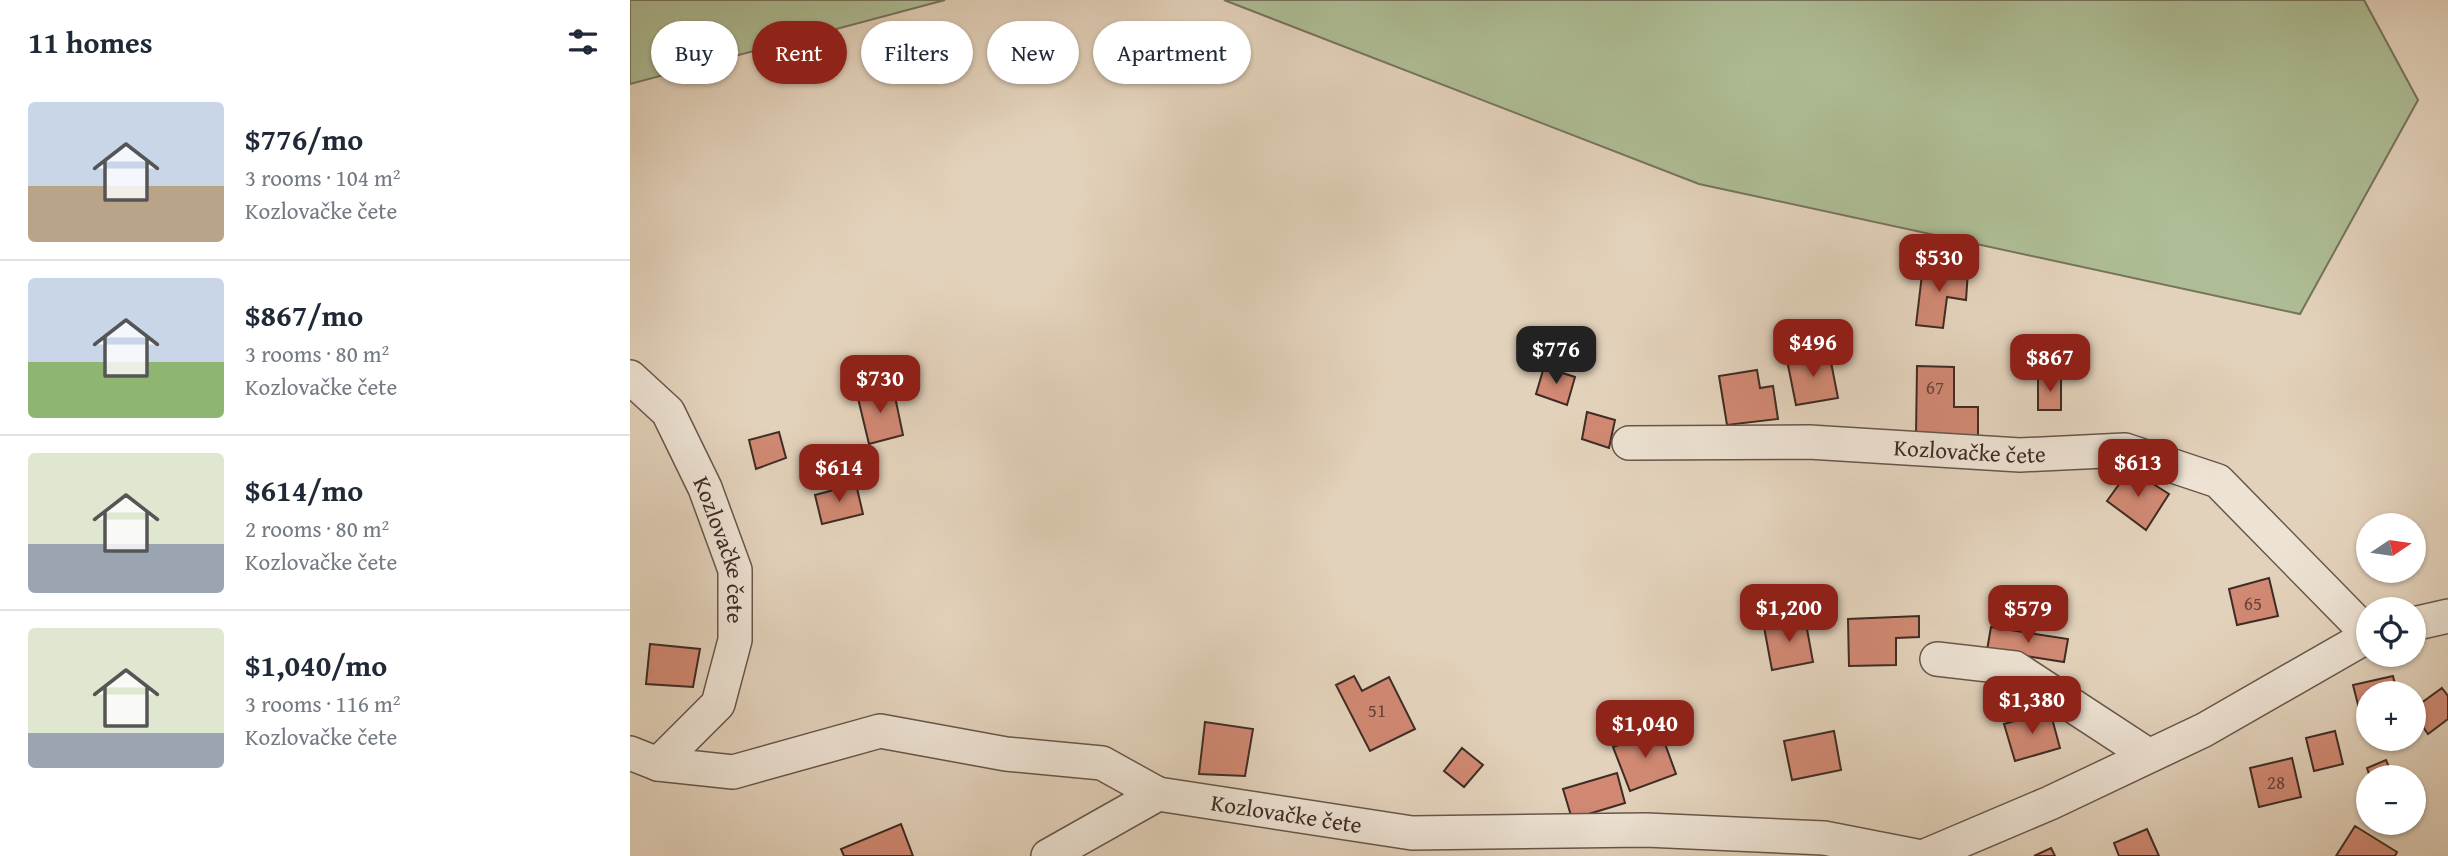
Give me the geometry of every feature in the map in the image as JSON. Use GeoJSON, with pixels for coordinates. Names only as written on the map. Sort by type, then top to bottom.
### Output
{"type":"FeatureCollection","features":[{"type":"Feature","properties":{"kind":"street","name":"Kozlovačke čete"},"geometry":{"type":"LineString","coordinates":[[630,377],[668,412],[705,488],[735,570],[735,640],[718,704],[644,758]]}},
{"type":"Feature","properties":{"kind":"street","name":"Kozlovačke čete"},"geometry":{"type":"LineString","coordinates":[[1629,443],[1810,442],[2020,456],[2125,450],[2218,481],[2356,623]]}},
{"type":"Feature","properties":{"kind":"street"},"geometry":{"type":"LineString","coordinates":[[2426,621],[2448,616]]}},
{"type":"Feature","properties":{"kind":"street","name":"Kozlovačke čete"},"geometry":{"type":"LineString","coordinates":[[1925,856],[2050,803],[2204,730],[2356,642]]}},
{"type":"Feature","properties":{"kind":"street"},"geometry":{"type":"LineString","coordinates":[[1937,659],[2015,668],[2148,755]]}},
{"type":"Feature","properties":{"kind":"street","name":"Kozlovačke čete"},"geometry":{"type":"LineString","coordinates":[[644,758],[733,772],[880,731],[1006,754],[1102,763],[1158,794],[1412,833],[1646,830],[1824,838],[1916,856]]}},
{"type":"Feature","properties":{"kind":"street"},"geometry":{"type":"LineString","coordinates":[[1048,856],[1158,794]]}},
{"type":"Feature","properties":{"kind":"green space"},"geometry":{"type":"Polygon","coordinates":[[[630,0],[945,0],[847,26],[847,21],[752,21],[752,51],[738,55],[738,21],[651,21],[651,78],[630,84],[630,0]]]}},
{"type":"Feature","properties":{"kind":"green space"},"geometry":{"type":"Polygon","coordinates":[[[1224,0],[2364,0],[2418,100],[2300,314],[1699,184],[1224,0]]]}},
{"type":"Feature","properties":{"kind":"building"},"geometry":{"type":"Polygon","coordinates":[[[1923,266],[1968,271],[1966,300],[1947,297],[1943,328],[1916,325],[1923,266]]]}},
{"type":"Feature","properties":{"kind":"building"},"geometry":{"type":"Polygon","coordinates":[[[1829,352],[1838,398],[1796,405],[1787,360],[1829,352]]]}},
{"type":"Feature","properties":{"kind":"building"},"geometry":{"type":"Polygon","coordinates":[[[1917,366],[1954,367],[1954,407],[1978,407],[1978,436],[1916,435],[1917,366]]]}},
{"type":"Feature","properties":{"kind":"building"},"geometry":{"type":"Polygon","coordinates":[[[1544,367],[1575,377],[1567,405],[1536,394],[1544,367]]]}},
{"type":"Feature","properties":{"kind":"building"},"geometry":{"type":"Polygon","coordinates":[[[1757,370],[1760,388],[1773,386],[1778,419],[1727,425],[1719,376],[1757,370]]]}},
{"type":"Feature","properties":{"kind":"building"},"geometry":{"type":"Polygon","coordinates":[[[2038,379],[2061,379],[2061,410],[2038,410],[2038,379]]]}},
{"type":"Feature","properties":{"kind":"building"},"geometry":{"type":"Polygon","coordinates":[[[893,387],[903,435],[869,444],[857,394],[893,387]]]}},
{"type":"Feature","properties":{"kind":"building"},"geometry":{"type":"Polygon","coordinates":[[[1587,412],[1615,420],[1609,448],[1582,439],[1587,412]]]}},
{"type":"Feature","properties":{"kind":"building"},"geometry":{"type":"Polygon","coordinates":[[[779,432],[786,458],[756,469],[749,440],[779,432]]]}},
{"type":"Feature","properties":{"kind":"building"},"geometry":{"type":"Polygon","coordinates":[[[2130,469],[2169,494],[2146,530],[2107,501],[2130,469]]]}},
{"type":"Feature","properties":{"kind":"building"},"geometry":{"type":"Polygon","coordinates":[[[856,484],[863,514],[822,524],[815,495],[856,484]]]}},
{"type":"Feature","properties":{"kind":"building"},"geometry":{"type":"Polygon","coordinates":[[[2269,578],[2278,616],[2237,625],[2229,589],[2269,578]]]}},
{"type":"Feature","properties":{"kind":"building"},"geometry":{"type":"Polygon","coordinates":[[[1919,616],[1919,637],[1896,638],[1896,665],[1849,666],[1848,619],[1919,616]]]}},
{"type":"Feature","properties":{"kind":"building"},"geometry":{"type":"Polygon","coordinates":[[[1805,618],[1813,662],[1772,670],[1764,627],[1805,618]]]}},
{"type":"Feature","properties":{"kind":"building"},"geometry":{"type":"Polygon","coordinates":[[[1991,627],[2068,639],[2064,662],[1987,650],[1991,627]]]}},
{"type":"Feature","properties":{"kind":"building"},"geometry":{"type":"Polygon","coordinates":[[[650,644],[700,649],[693,687],[646,684],[650,644]]]}},
{"type":"Feature","properties":{"kind":"building"},"geometry":{"type":"Polygon","coordinates":[[[1354,676],[1362,691],[1389,677],[1415,729],[1370,751],[1336,685],[1354,676]]]}},
{"type":"Feature","properties":{"kind":"building"},"geometry":{"type":"Polygon","coordinates":[[[2393,676],[2394,681],[2371,681],[2393,676]]]}},
{"type":"Feature","properties":{"kind":"building"},"geometry":{"type":"Polygon","coordinates":[[[2442,688],[2448,696],[2448,719],[2428,734],[2426,731],[2426,700],[2442,688]]]}},
{"type":"Feature","properties":{"kind":"building"},"geometry":{"type":"Polygon","coordinates":[[[2050,711],[2060,748],[2015,761],[2004,724],[2050,711]]]}},
{"type":"Feature","properties":{"kind":"building"},"geometry":{"type":"Polygon","coordinates":[[[1205,722],[1253,729],[1245,776],[1199,774],[1205,722]]]}},
{"type":"Feature","properties":{"kind":"building"},"geometry":{"type":"Polygon","coordinates":[[[1660,730],[1676,774],[1630,791],[1613,747],[1660,730]]]}},
{"type":"Feature","properties":{"kind":"building"},"geometry":{"type":"Polygon","coordinates":[[[1834,731],[1841,770],[1792,780],[1784,741],[1834,731]]]}},
{"type":"Feature","properties":{"kind":"building"},"geometry":{"type":"Polygon","coordinates":[[[2335,731],[2343,764],[2314,771],[2306,738],[2335,731]]]}},
{"type":"Feature","properties":{"kind":"building"},"geometry":{"type":"Polygon","coordinates":[[[1462,748],[1483,765],[1464,787],[1444,771],[1462,748]]]}},
{"type":"Feature","properties":{"kind":"building"},"geometry":{"type":"Polygon","coordinates":[[[2292,758],[2301,797],[2259,807],[2250,768],[2292,758]]]}},
{"type":"Feature","properties":{"kind":"building"},"geometry":{"type":"Polygon","coordinates":[[[2386,760],[2388,765],[2374,765],[2386,760]]]}},
{"type":"Feature","properties":{"kind":"building"},"geometry":{"type":"Polygon","coordinates":[[[1617,773],[1625,803],[1572,819],[1563,789],[1617,773]]]}},
{"type":"Feature","properties":{"kind":"building"},"geometry":{"type":"Polygon","coordinates":[[[901,824],[913,856],[844,856],[841,849],[901,824]]]}},
{"type":"Feature","properties":{"kind":"building"},"geometry":{"type":"Polygon","coordinates":[[[2355,826],[2356,835],[2370,835],[2397,852],[2395,856],[2336,856],[2355,826]]]}},
{"type":"Feature","properties":{"kind":"building"},"geometry":{"type":"Polygon","coordinates":[[[2147,829],[2159,856],[2119,856],[2114,843],[2147,829]]]}},
{"type":"Feature","properties":{"kind":"building"},"geometry":{"type":"Polygon","coordinates":[[[2051,848],[2055,856],[2034,856],[2051,848]]]}}]}
